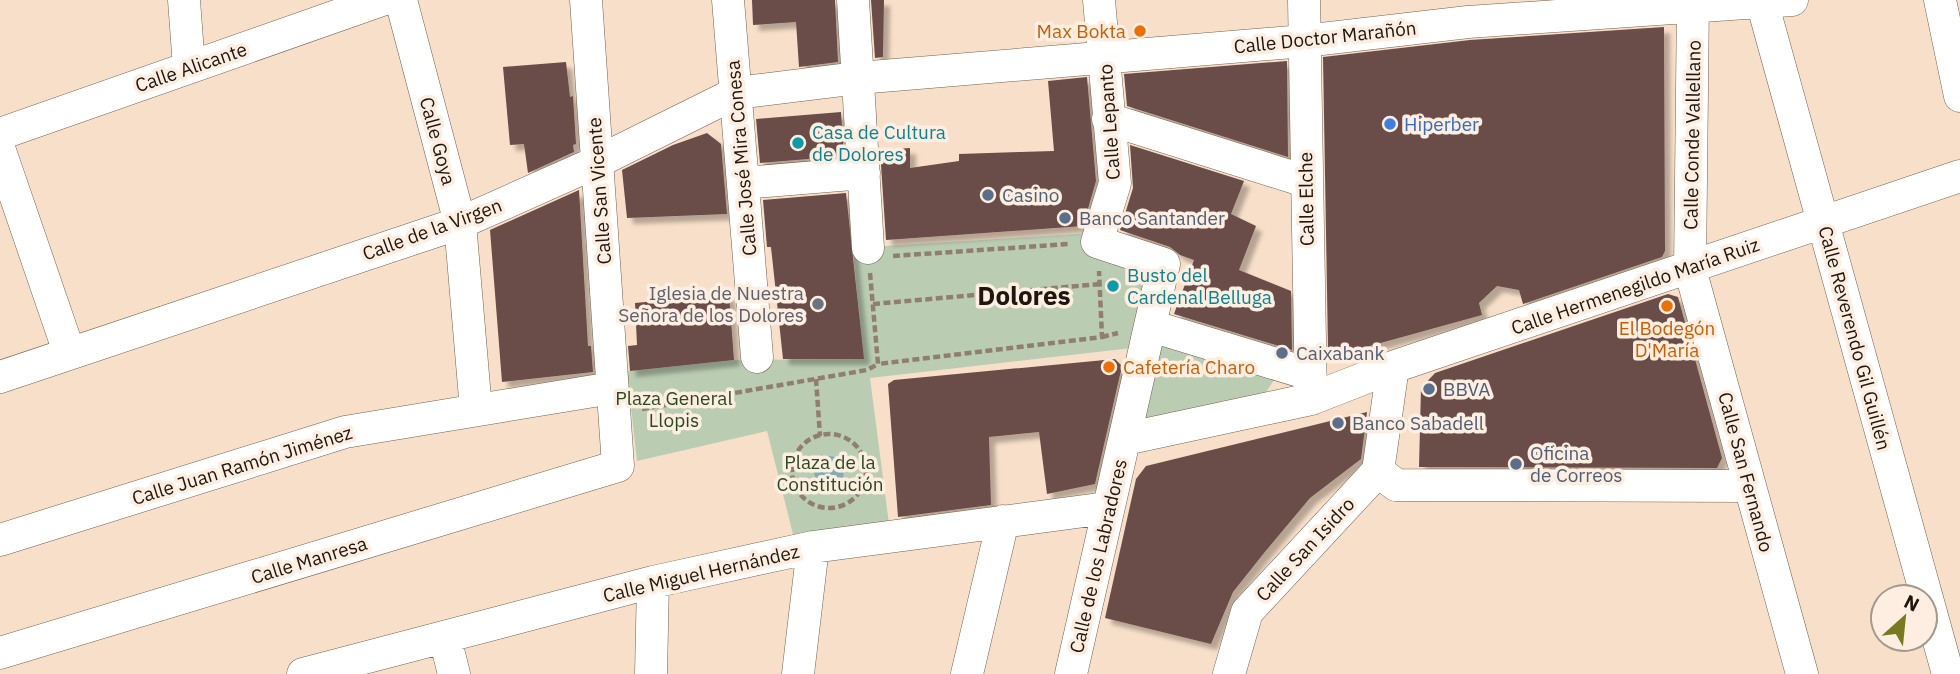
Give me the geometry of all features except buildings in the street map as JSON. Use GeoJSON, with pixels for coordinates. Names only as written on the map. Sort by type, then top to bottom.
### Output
{"type":"FeatureCollection","features":[{"type":"Feature","properties":{"kind":"street"},"geometry":{"type":"LineString","coordinates":[[184,0],[189,67]]}},
{"type":"Feature","properties":{"kind":"street","name":"Calle Alicante"},"geometry":{"type":"LineString","coordinates":[[0,134],[382,0]]}},
{"type":"Feature","properties":{"kind":"street","name":"Calle Goya"},"geometry":{"type":"LineString","coordinates":[[401,0],[460,223],[476,410]]}},
{"type":"Feature","properties":{"kind":"street","name":"Calle San Vicente"},"geometry":{"type":"LineString","coordinates":[[586,0],[597,162],[622,399],[618,466]]}},
{"type":"Feature","properties":{"kind":"street","name":"Calle José Mira Conesa"},"geometry":{"type":"LineString","coordinates":[[728,0],[757,357]]}},
{"type":"Feature","properties":{"kind":"street"},"geometry":{"type":"LineString","coordinates":[[853,0],[869,253]]}},
{"type":"Feature","properties":{"kind":"street","name":"Calle Lepanto"},"geometry":{"type":"LineString","coordinates":[[1097,242],[1115,183],[1099,0]]}},
{"type":"Feature","properties":{"kind":"street","name":"Calle Elche"},"geometry":{"type":"LineString","coordinates":[[1304,0],[1310,386]]}},
{"type":"Feature","properties":{"kind":"street"},"geometry":{"type":"LineString","coordinates":[[1940,0],[1960,96]]}},
{"type":"Feature","properties":{"kind":"street","name":"Calle Doctor Marañón"},"geometry":{"type":"LineString","coordinates":[[858,78],[1304,41],[1467,11],[1777,1]]}},
{"type":"Feature","properties":{"kind":"street","name":"Calle Reverendo Gil Guillén"},"geometry":{"type":"LineString","coordinates":[[1777,1],[1824,222],[1948,674]]}},
{"type":"Feature","properties":{"kind":"street","name":"Calle Conde Vallellano"},"geometry":{"type":"LineString","coordinates":[[1690,269],[1693,4]]}},
{"type":"Feature","properties":{"kind":"street","name":"Calle de la Virgen"},"geometry":{"type":"LineString","coordinates":[[0,377],[460,223],[597,162],[736,93],[858,78]]}},
{"type":"Feature","properties":{"kind":"street"},"geometry":{"type":"LineString","coordinates":[[1108,119],[1305,181]]}},
{"type":"Feature","properties":{"kind":"street"},"geometry":{"type":"LineString","coordinates":[[0,151],[69,352]]}},
{"type":"Feature","properties":{"kind":"street"},"geometry":{"type":"LineString","coordinates":[[743,183],[864,173]]}},
{"type":"Feature","properties":{"kind":"street","name":"Calle Hermenegildo María Ruiz"},"geometry":{"type":"LineString","coordinates":[[1125,439],[1310,386],[1393,367],[1960,176]]}},
{"type":"Feature","properties":{"kind":"street","name":"Calle de los Labradores"},"geometry":{"type":"LineString","coordinates":[[1071,674],[1164,264],[1097,242]]}},
{"type":"Feature","properties":{"kind":"street","name":"Calle San Fernando"},"geometry":{"type":"LineString","coordinates":[[1690,269],[1802,674]]}},
{"type":"Feature","properties":{"kind":"street"},"geometry":{"type":"LineString","coordinates":[[1151,326],[1310,386]]}},
{"type":"Feature","properties":{"kind":"street"},"geometry":{"type":"LineString","coordinates":[[1393,367],[1378,471],[1396,485],[1749,486]]}},
{"type":"Feature","properties":{"kind":"street","name":"Calle Juan Ramón Jiménez"},"geometry":{"type":"LineString","coordinates":[[0,540],[345,432],[476,410],[622,399]]}},
{"type":"Feature","properties":{"kind":"street","name":"Calle Manresa"},"geometry":{"type":"LineString","coordinates":[[3,644],[618,466]]}},
{"type":"Feature","properties":{"kind":"street","name":"Calle San Isidro"},"geometry":{"type":"LineString","coordinates":[[1229,674],[1247,612],[1378,471]]}},
{"type":"Feature","properties":{"kind":"street","name":"Calle Miguel Hernández"},"geometry":{"type":"LineString","coordinates":[[303,674],[653,582],[813,547],[1107,508]]}},
{"type":"Feature","properties":{"kind":"street"},"geometry":{"type":"LineString","coordinates":[[967,674],[1003,521]]}},
{"type":"Feature","properties":{"kind":"street"},"geometry":{"type":"LineString","coordinates":[[798,674],[813,547]]}},
{"type":"Feature","properties":{"kind":"street"},"geometry":{"type":"LineString","coordinates":[[651,674],[653,582]]}},
{"type":"Feature","properties":{"kind":"street"},"geometry":{"type":"LineString","coordinates":[[445,638],[454,674]]}},
{"type":"Feature","properties":{"kind":"path"},"geometry":{"type":"LineString","coordinates":[[622,399],[816,379],[867,370],[878,364],[1102,337],[1097,242],[869,253],[878,364]]}},
{"type":"Feature","properties":{"kind":"path"},"geometry":{"type":"LineString","coordinates":[[873,304],[1100,284]]}},
{"type":"Feature","properties":{"kind":"path"},"geometry":{"type":"LineString","coordinates":[[816,379],[820,436]]}},
{"type":"Feature","properties":{"kind":"path"},"geometry":{"type":"LineString","coordinates":[[820,436],[843,437],[853,443],[865,464],[861,489],[843,506],[818,507],[807,501],[793,481],[794,458],[800,448],[820,436]]}},
{"type":"Feature","properties":{"kind":"green space"},"geometry":{"type":"Polygon","coordinates":[[[1093,233],[1158,268],[1141,347],[870,378],[889,524],[794,538],[767,431],[637,461],[627,371],[734,360],[863,359],[853,248],[1093,233]]]}},
{"type":"Feature","properties":{"kind":"green space"},"geometry":{"type":"Polygon","coordinates":[[[1158,329],[1282,368],[1260,401],[1135,430],[1158,329]]]}},
{"type":"Feature","properties":{"kind":"water"},"geometry":{"type":"Polygon","coordinates":[[[829,456],[840,460],[844,471],[840,482],[829,486],[818,482],[814,471],[818,460],[829,456]]]}},
{"type":"Feature","properties":{"kind":"place","name":"Max Bokta"},"geometry":{"type":"Point","coordinates":[1140,31]}},
{"type":"Feature","properties":{"kind":"place","name":"Hiperber"},"geometry":{"type":"Point","coordinates":[1390,124]}},
{"type":"Feature","properties":{"kind":"place","name":"Casa de Cultura de Dolores"},"geometry":{"type":"Point","coordinates":[798,143]}},
{"type":"Feature","properties":{"kind":"place","name":"Casino"},"geometry":{"type":"Point","coordinates":[988,195]}},
{"type":"Feature","properties":{"kind":"place","name":"Banco Santander"},"geometry":{"type":"Point","coordinates":[1065,218]}},
{"type":"Feature","properties":{"kind":"place","name":"Busto del Cardenal Belluga"},"geometry":{"type":"Point","coordinates":[1113,286]}},
{"type":"Feature","properties":{"kind":"place","name":"Iglesia de Nuestra Señora de los Dolores"},"geometry":{"type":"Point","coordinates":[818,304]}},
{"type":"Feature","properties":{"kind":"place","name":"El Bodegón D'María"},"geometry":{"type":"Point","coordinates":[1667,306]}},
{"type":"Feature","properties":{"kind":"place","name":"Caixabank"},"geometry":{"type":"Point","coordinates":[1282,353]}},
{"type":"Feature","properties":{"kind":"place","name":"Cafetería Charo"},"geometry":{"type":"Point","coordinates":[1109,367]}},
{"type":"Feature","properties":{"kind":"place","name":"BBVA"},"geometry":{"type":"Point","coordinates":[1429,389]}},
{"type":"Feature","properties":{"kind":"place","name":"Banco Sabadell"},"geometry":{"type":"Point","coordinates":[1338,423]}},
{"type":"Feature","properties":{"kind":"place","name":"Oficina de Correos"},"geometry":{"type":"Point","coordinates":[1516,464]}},
{"type":"Feature","properties":{"kind":"district","name":"Dolores"},"geometry":{"type":"Point","coordinates":[1024,296]}},
{"type":"Feature","properties":{"kind":"park label","name":"Plaza General Llopis"},"geometry":{"type":"Point","coordinates":[674,409]}},
{"type":"Feature","properties":{"kind":"park label","name":"Plaza de la Constitución"},"geometry":{"type":"Point","coordinates":[830,473]}}]}
